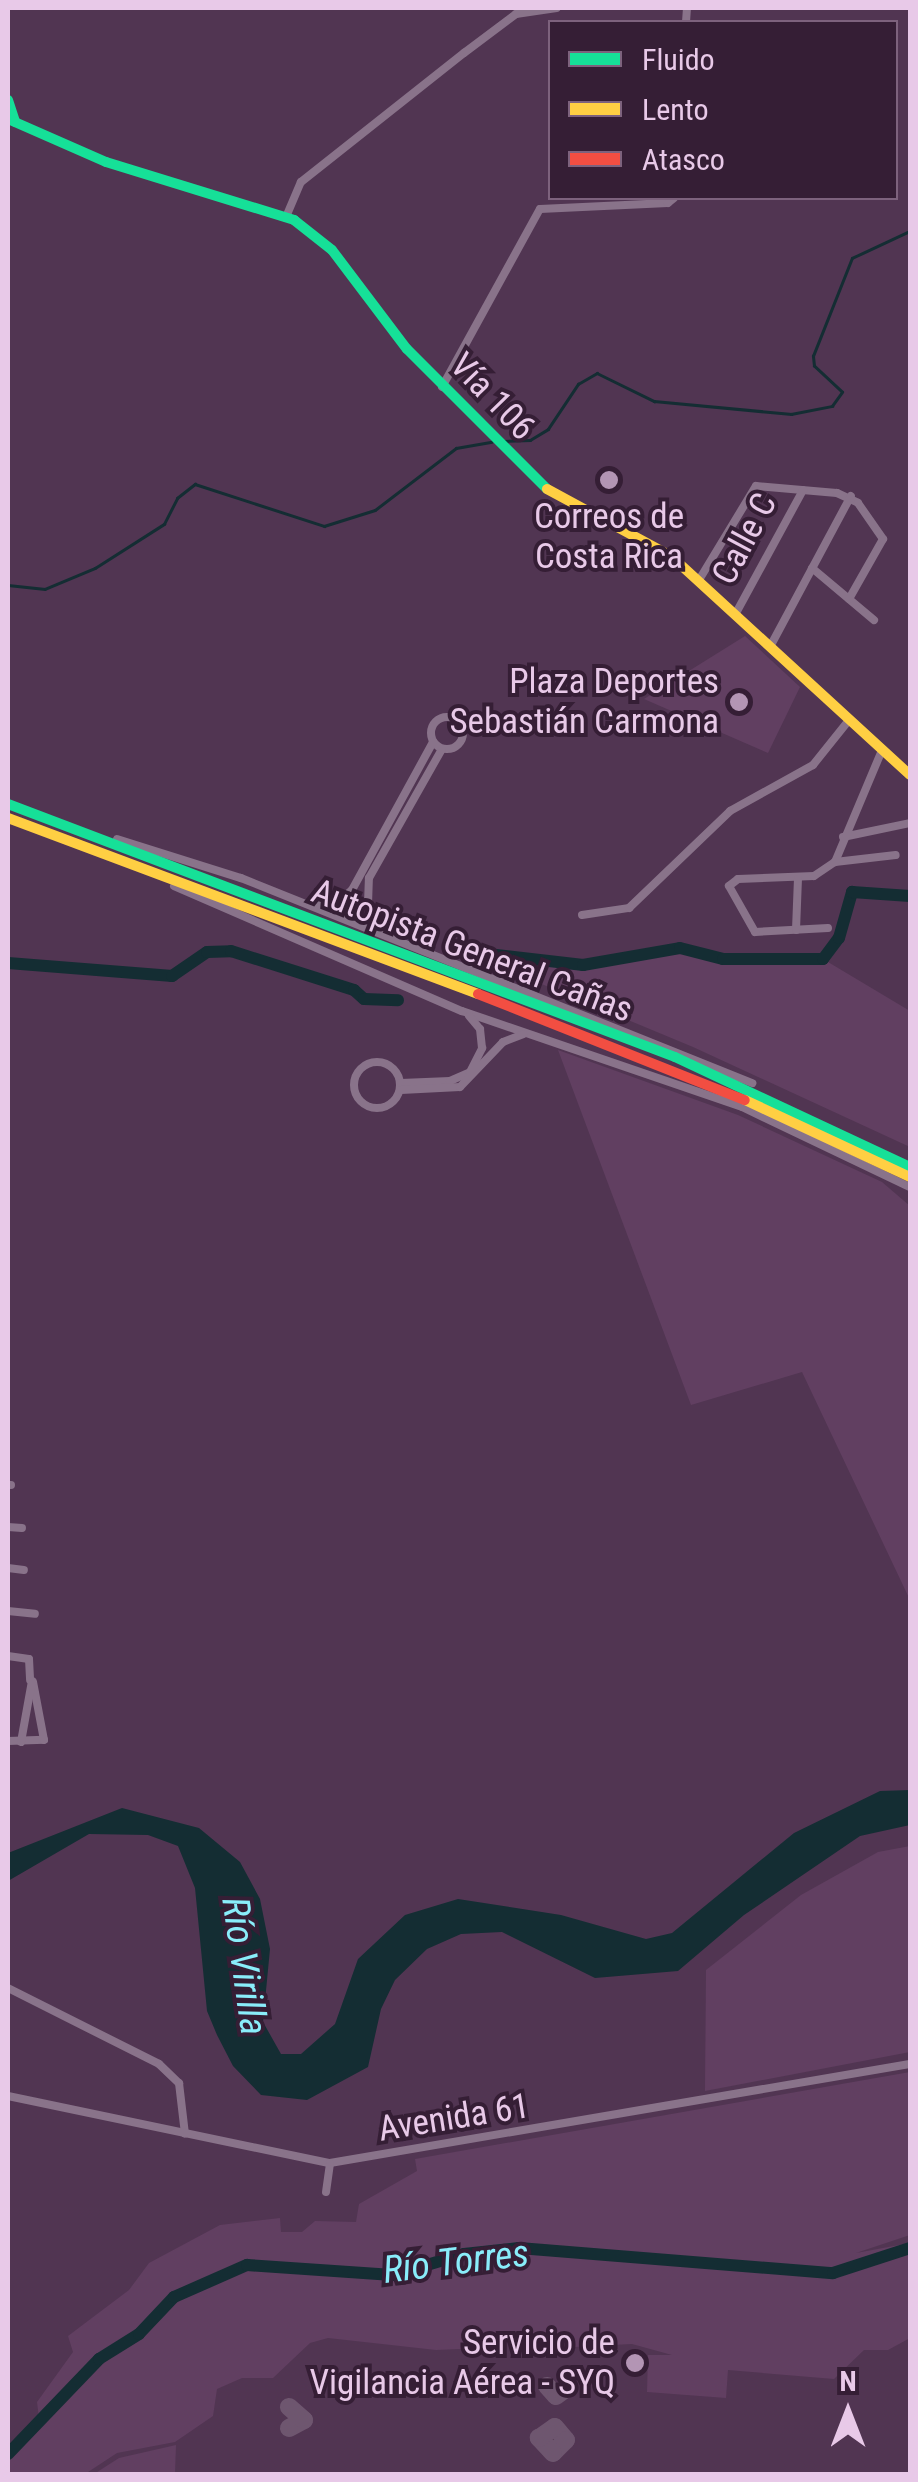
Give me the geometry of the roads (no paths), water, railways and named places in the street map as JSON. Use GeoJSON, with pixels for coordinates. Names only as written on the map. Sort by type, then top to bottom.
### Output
{"type":"FeatureCollection","features":[{"type":"Feature","properties":{"kind":"main road"},"geometry":{"type":"LineString","coordinates":[[8,100],[12,121]]}},
{"type":"Feature","properties":{"kind":"main road","name":"Vía 106"},"geometry":{"type":"LineString","coordinates":[[12,121],[106,162],[286,217],[332,250],[442,387],[539,485],[644,539],[699,580],[910,775]]}},
{"type":"Feature","properties":{"kind":"main road","name":"Autopista General Cañas"},"geometry":{"type":"LineString","coordinates":[[8,801],[674,1058],[910,1167]]}},
{"type":"Feature","properties":{"kind":"main road","name":"Autopista General Cañas"},"geometry":{"type":"LineString","coordinates":[[8,818],[679,1069],[910,1177]]}},
{"type":"Feature","properties":{"kind":"main road"},"geometry":{"type":"LineString","coordinates":[[674,1058],[752,1083],[910,1156]]}},
{"type":"Feature","properties":{"kind":"street"},"geometry":{"type":"LineString","coordinates":[[286,217],[300,182],[464,53],[516,14],[557,8]]}},
{"type":"Feature","properties":{"kind":"street"},"geometry":{"type":"LineString","coordinates":[[442,387],[540,209],[668,204],[672,200]]}},
{"type":"Feature","properties":{"kind":"street"},"geometry":{"type":"LineString","coordinates":[[699,580],[756,486],[803,490],[852,496],[883,540],[848,598]]}},
{"type":"Feature","properties":{"kind":"street","name":"Calle C"},"geometry":{"type":"LineString","coordinates":[[736,613],[803,490]]}},
{"type":"Feature","properties":{"kind":"street"},"geometry":{"type":"LineString","coordinates":[[771,645],[852,496]]}},
{"type":"Feature","properties":{"kind":"street"},"geometry":{"type":"LineString","coordinates":[[812,568],[874,620]]}},
{"type":"Feature","properties":{"kind":"street"},"geometry":{"type":"LineString","coordinates":[[311,905],[338,902],[352,890],[433,742],[437,720],[456,720],[462,738],[442,748],[369,878],[372,912],[400,939]]}},
{"type":"Feature","properties":{"kind":"street"},"geometry":{"type":"LineString","coordinates":[[582,914],[622,913],[730,811],[813,765],[848,720]]}},
{"type":"Feature","properties":{"kind":"street"},"geometry":{"type":"LineString","coordinates":[[433,742],[442,748]]}},
{"type":"Feature","properties":{"kind":"street"},"geometry":{"type":"LineString","coordinates":[[835,862],[882,750]]}},
{"type":"Feature","properties":{"kind":"street"},"geometry":{"type":"LineString","coordinates":[[8,801],[311,905],[752,1083]]}},
{"type":"Feature","properties":{"kind":"street"},"geometry":{"type":"LineString","coordinates":[[843,837],[910,822]]}},
{"type":"Feature","properties":{"kind":"street"},"geometry":{"type":"LineString","coordinates":[[828,928],[755,932],[730,886],[738,879],[798,879],[835,862],[896,856]]}},
{"type":"Feature","properties":{"kind":"street"},"geometry":{"type":"LineString","coordinates":[[130,864],[462,1011],[729,1102],[910,1187]]}},
{"type":"Feature","properties":{"kind":"street"},"geometry":{"type":"LineString","coordinates":[[796,930],[798,879]]}},
{"type":"Feature","properties":{"kind":"street"},"geometry":{"type":"LineString","coordinates":[[401,1086],[382,1062],[362,1068],[354,1080],[360,1101],[373,1108],[387,1106],[401,1086],[459,1079],[477,1063],[480,1029],[462,1011]]}},
{"type":"Feature","properties":{"kind":"street"},"geometry":{"type":"LineString","coordinates":[[401,1086],[460,1087],[503,1042],[524,1034]]}},
{"type":"Feature","properties":{"kind":"street"},"geometry":{"type":"LineString","coordinates":[[8,1527],[22,1528]]}},
{"type":"Feature","properties":{"kind":"street"},"geometry":{"type":"LineString","coordinates":[[8,1568],[24,1570]]}},
{"type":"Feature","properties":{"kind":"street"},"geometry":{"type":"LineString","coordinates":[[8,1611],[35,1614]]}},
{"type":"Feature","properties":{"kind":"street"},"geometry":{"type":"LineString","coordinates":[[8,1656],[29,1659],[44,1740],[8,1741]]}},
{"type":"Feature","properties":{"kind":"street"},"geometry":{"type":"LineString","coordinates":[[21,1742],[30,1680]]}},
{"type":"Feature","properties":{"kind":"street"},"geometry":{"type":"LineString","coordinates":[[8,1988],[116,2040],[179,2083],[185,2134]]}},
{"type":"Feature","properties":{"kind":"street","name":"Avenida 61"},"geometry":{"type":"LineString","coordinates":[[8,2096],[330,2163],[910,2064]]}},
{"type":"Feature","properties":{"kind":"street"},"geometry":{"type":"LineString","coordinates":[[326,2192],[330,2163]]}},
{"type":"Feature","properties":{"kind":"water","name":"Río Virilla"},"geometry":{"type":"Polygon","coordinates":[[[910,1790],[910,1825],[860,1836],[744,1915],[678,1971],[595,1978],[502,1932],[461,1934],[427,1949],[395,1980],[381,2009],[368,2067],[307,2100],[261,2095],[233,2066],[217,2035],[207,2011],[195,1888],[178,1846],[148,1835],[89,1834],[8,1881],[8,1853],[122,1808],[199,1828],[240,1862],[260,1899],[270,1949],[263,2022],[281,2054],[301,2054],[335,2024],[358,1959],[405,1915],[458,1899],[561,1915],[646,1939],[672,1933],[794,1833],[880,1791],[910,1790]]]}},
{"type":"Feature","properties":{"kind":"waterway"},"geometry":{"type":"LineString","coordinates":[[504,441],[530,440],[548,429],[578,384],[597,373],[654,401],[791,414],[832,406],[842,392],[814,366],[813,356],[852,258],[910,231]]}},
{"type":"Feature","properties":{"kind":"waterway"},"geometry":{"type":"LineString","coordinates":[[8,585],[45,589],[95,568],[164,524],[177,498],[195,484],[324,526],[375,510],[456,448],[491,442]]}},
{"type":"Feature","properties":{"kind":"waterway"},"geometry":{"type":"LineString","coordinates":[[462,951],[583,965],[680,948],[723,959],[823,959],[839,938],[852,892],[910,896]]}},
{"type":"Feature","properties":{"kind":"waterway"},"geometry":{"type":"LineString","coordinates":[[8,963],[172,976],[207,952],[231,951],[354,990],[364,999],[398,1000]]}},
{"type":"Feature","properties":{"kind":"waterway","name":"Río Torres"},"geometry":{"type":"LineString","coordinates":[[8,2454],[99,2359],[139,2334],[174,2297],[247,2265],[393,2275],[464,2254],[519,2248],[833,2273],[910,2248]]}},
{"type":"Feature","properties":{"kind":"place","name":"Correos de Costa Rica"},"geometry":{"type":"Point","coordinates":[609,480]}},
{"type":"Feature","properties":{"kind":"place","name":"Plaza Deportes Sebastián Carmona"},"geometry":{"type":"Point","coordinates":[739,702]}},
{"type":"Feature","properties":{"kind":"place","name":"Servicio de Vigilancia Aérea - SYQ"},"geometry":{"type":"Point","coordinates":[635,2363]}}]}
